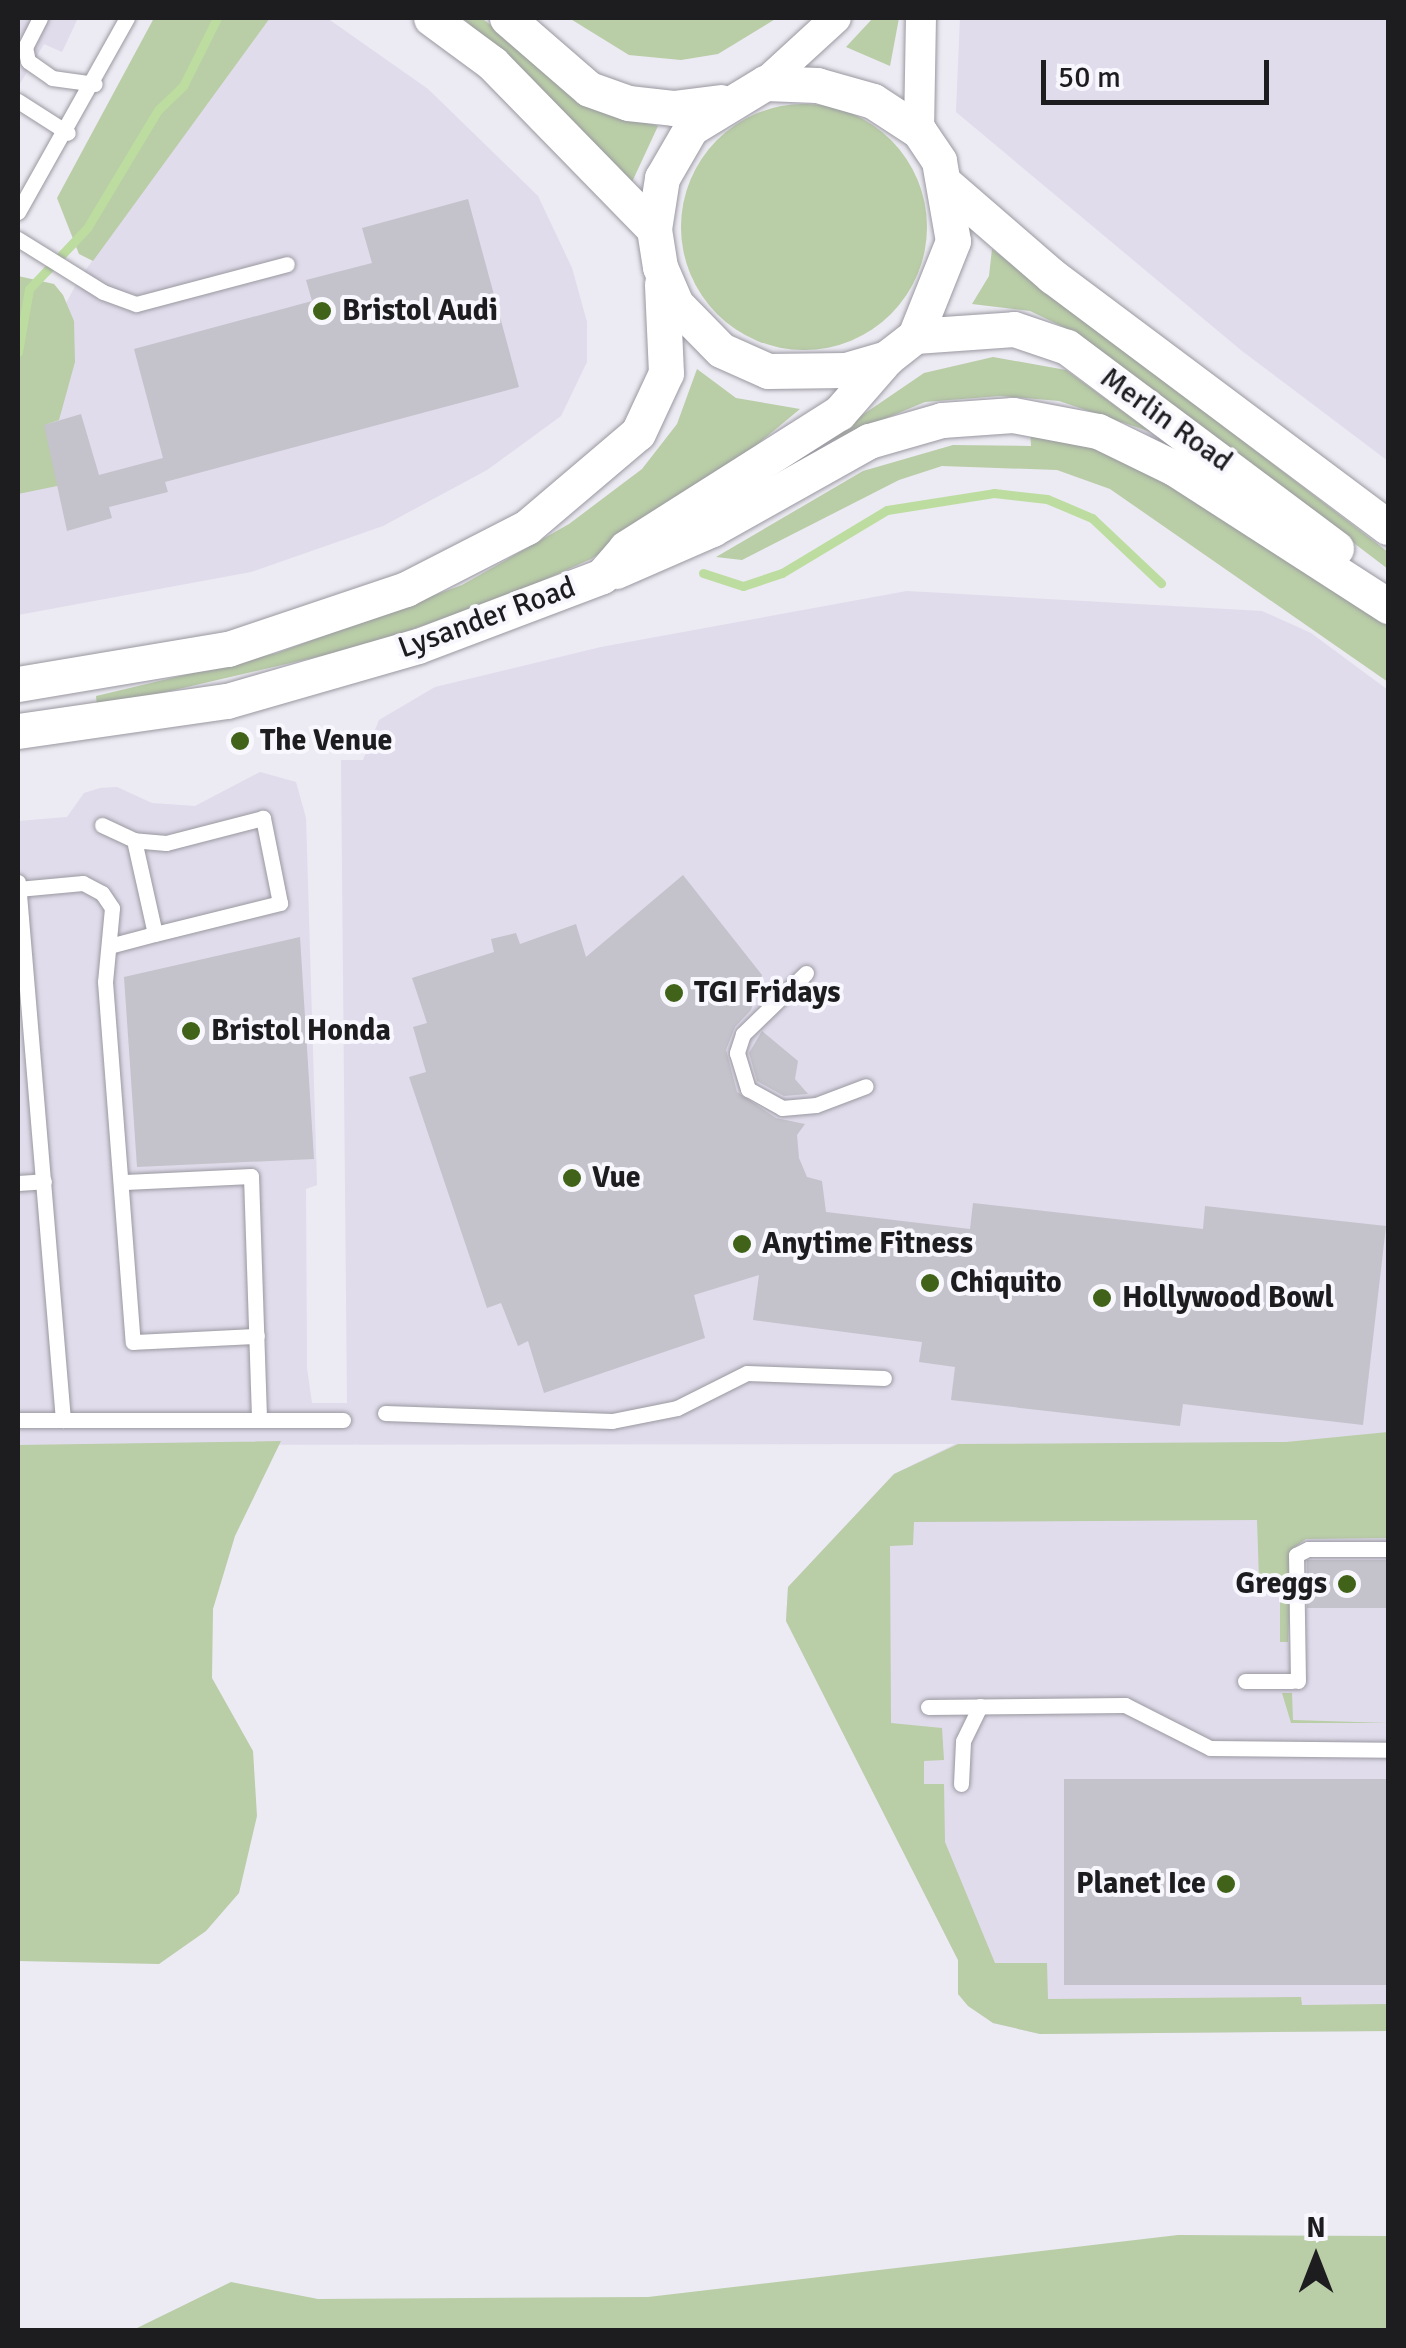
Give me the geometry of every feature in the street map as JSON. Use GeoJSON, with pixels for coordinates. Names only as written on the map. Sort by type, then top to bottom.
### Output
{"type":"FeatureCollection","features":[{"type":"Feature","properties":{"kind":"street"},"geometry":{"type":"LineString","coordinates":[[431,18],[492,63],[654,229]]}},
{"type":"Feature","properties":{"kind":"street"},"geometry":{"type":"LineString","coordinates":[[507,18],[554,62],[602,94],[673,108],[728,101]]}},
{"type":"Feature","properties":{"kind":"street"},"geometry":{"type":"LineString","coordinates":[[836,18],[765,84],[728,101],[692,128],[662,178],[654,229],[660,267],[676,304],[721,350],[768,371],[846,370],[901,347],[953,240],[948,186],[919,131],[915,77],[922,18]]}},
{"type":"Feature","properties":{"kind":"street"},"geometry":{"type":"LineString","coordinates":[[765,84],[817,86],[873,101],[919,131]]}},
{"type":"Feature","properties":{"kind":"street","name":"Merlin Road"},"geometry":{"type":"LineString","coordinates":[[948,186],[1052,276],[1388,526]]}},
{"type":"Feature","properties":{"kind":"street","name":"Lysander Road"},"geometry":{"type":"LineString","coordinates":[[18,684],[228,650],[406,590],[527,528],[638,433],[655,403],[666,373],[660,267]]}},
{"type":"Feature","properties":{"kind":"street","name":"Merlin Road"},"geometry":{"type":"LineString","coordinates":[[901,347],[1014,329],[1067,348],[1388,588]]}},
{"type":"Feature","properties":{"kind":"street","name":"Lysander Road"},"geometry":{"type":"LineString","coordinates":[[18,731],[227,701],[418,646],[602,576],[626,548],[838,414],[901,347]]}},
{"type":"Feature","properties":{"kind":"street"},"geometry":{"type":"LineString","coordinates":[[602,576],[650,561],[869,441],[942,420],[1014,415],[1098,431],[1174,468],[1388,606]]}},
{"type":"Feature","properties":{"kind":"lane"},"geometry":{"type":"LineString","coordinates":[[40,18],[25,47],[28,60],[52,78],[95,84]]}},
{"type":"Feature","properties":{"kind":"lane"},"geometry":{"type":"LineString","coordinates":[[18,212],[68,133],[127,18]]}},
{"type":"Feature","properties":{"kind":"lane"},"geometry":{"type":"LineString","coordinates":[[18,101],[68,133]]}},
{"type":"Feature","properties":{"kind":"lane"},"geometry":{"type":"LineString","coordinates":[[18,239],[136,304],[287,264]]}},
{"type":"Feature","properties":{"kind":"lane"},"geometry":{"type":"LineString","coordinates":[[102,826],[134,840],[166,843],[257,816],[271,836],[280,903],[113,945]]}},
{"type":"Feature","properties":{"kind":"lane"},"geometry":{"type":"LineString","coordinates":[[134,840],[155,934]]}},
{"type":"Feature","properties":{"kind":"lane"},"geometry":{"type":"LineString","coordinates":[[63,1420],[44,1182],[23,1006],[18,885],[82,884],[102,892],[112,908],[113,945],[106,982],[125,1182],[133,1342],[257,1336]]}},
{"type":"Feature","properties":{"kind":"lane"},"geometry":{"type":"LineString","coordinates":[[806,973],[743,1034],[739,1072],[748,1090],[782,1108],[816,1105],[866,1086]]}},
{"type":"Feature","properties":{"kind":"lane"},"geometry":{"type":"LineString","coordinates":[[125,1182],[251,1176],[259,1420]]}},
{"type":"Feature","properties":{"kind":"lane"},"geometry":{"type":"LineString","coordinates":[[18,1183],[44,1182]]}},
{"type":"Feature","properties":{"kind":"lane"},"geometry":{"type":"LineString","coordinates":[[385,1414],[612,1420],[678,1408],[747,1373],[884,1378]]}},
{"type":"Feature","properties":{"kind":"lane"},"geometry":{"type":"LineString","coordinates":[[18,1420],[343,1420]]}},
{"type":"Feature","properties":{"kind":"lane"},"geometry":{"type":"LineString","coordinates":[[1245,1682],[1295,1681],[1296,1555],[1308,1549],[1388,1549]]}},
{"type":"Feature","properties":{"kind":"lane"},"geometry":{"type":"LineString","coordinates":[[962,1784],[963,1741],[980,1706]]}},
{"type":"Feature","properties":{"kind":"lane"},"geometry":{"type":"LineString","coordinates":[[928,1707],[1135,1706],[1210,1748],[1388,1750]]}},
{"type":"Feature","properties":{"kind":"shaded area"},"geometry":{"type":"Polygon","coordinates":[[[18,18],[78,18],[62,52],[44,44],[18,87],[18,18]]]}},
{"type":"Feature","properties":{"kind":"shaded area","name":"Bristol Audi"},"geometry":{"type":"Polygon","coordinates":[[[270,18],[327,18],[428,89],[538,196],[572,268],[587,322],[587,362],[561,416],[487,470],[383,526],[251,572],[18,615],[18,393],[79,279],[270,18]]]}},
{"type":"Feature","properties":{"kind":"shaded area"},"geometry":{"type":"Polygon","coordinates":[[[960,18],[1388,18],[1388,461],[1242,351],[956,112],[960,18]]]}},
{"type":"Feature","properties":{"kind":"shaded area"},"geometry":{"type":"Polygon","coordinates":[[[907,591],[1262,611],[1311,633],[1388,690],[1388,2031],[1040,2034],[993,2023],[958,1994],[958,1960],[786,1621],[788,1587],[894,1474],[955,1444],[18,1445],[18,821],[67,817],[84,793],[100,788],[117,787],[152,803],[195,806],[260,772],[296,782],[306,818],[317,1185],[306,1189],[307,1368],[312,1403],[347,1403],[341,760],[363,760],[379,720],[435,687],[601,647],[907,591]]]}},
{"type":"Feature","properties":{"kind":"green space"},"geometry":{"type":"Polygon","coordinates":[[[154,18],[270,18],[93,261],[79,254],[57,198],[154,18]]]}},
{"type":"Feature","properties":{"kind":"green space"},"geometry":{"type":"Polygon","coordinates":[[[463,18],[482,18],[591,108],[658,126],[632,182],[463,18]]]}},
{"type":"Feature","properties":{"kind":"green space"},"geometry":{"type":"Polygon","coordinates":[[[569,18],[777,18],[718,54],[681,60],[629,55],[569,18]]]}},
{"type":"Feature","properties":{"kind":"green space"},"geometry":{"type":"Polygon","coordinates":[[[873,18],[899,18],[890,66],[846,47],[873,18]]]}},
{"type":"Feature","properties":{"kind":"green space"},"geometry":{"type":"Polygon","coordinates":[[[804,104],[851,113],[873,124],[891,140],[907,158],[918,180],[927,227],[918,274],[907,296],[891,314],[873,330],[851,341],[804,350],[757,341],[735,330],[717,314],[701,296],[690,274],[681,227],[690,180],[701,158],[717,140],[735,124],[757,113],[804,104]]]}},
{"type":"Feature","properties":{"kind":"green space"},"geometry":{"type":"Polygon","coordinates":[[[992,249],[1388,552],[1388,569],[1080,335],[1030,311],[972,304],[989,276],[992,249]]]}},
{"type":"Feature","properties":{"kind":"green space"},"geometry":{"type":"Polygon","coordinates":[[[18,276],[54,284],[63,295],[74,321],[75,362],[59,420],[45,425],[62,485],[18,494],[18,276]]]}},
{"type":"Feature","properties":{"kind":"green space"},"geometry":{"type":"Polygon","coordinates":[[[993,357],[1066,370],[1151,432],[1059,401],[1000,396],[925,402],[814,448],[924,373],[993,357]]]}},
{"type":"Feature","properties":{"kind":"green space"},"geometry":{"type":"Polygon","coordinates":[[[697,369],[736,398],[800,409],[724,472],[591,559],[499,600],[360,647],[97,708],[96,696],[277,653],[462,585],[569,524],[642,469],[677,424],[697,369]]]}},
{"type":"Feature","properties":{"kind":"green space"},"geometry":{"type":"Polygon","coordinates":[[[1030,427],[1125,452],[1388,624],[1388,682],[1110,489],[1057,470],[942,466],[899,480],[742,560],[716,557],[863,471],[953,445],[1031,446],[1030,427]]]}},
{"type":"Feature","properties":{"kind":"green space"},"geometry":{"type":"Polygon","coordinates":[[[1388,1432],[1388,1538],[1306,1539],[1292,1549],[1288,1642],[1280,1642],[1280,1579],[1259,1579],[1257,1520],[914,1522],[913,1545],[890,1546],[891,1723],[942,1728],[944,1760],[924,1761],[924,1784],[944,1784],[945,1842],[995,1963],[1047,1963],[1048,1999],[1301,1997],[1302,2005],[1388,2004],[1388,2031],[1040,2034],[993,2023],[968,2006],[958,1994],[958,1960],[786,1621],[788,1587],[894,1474],[958,1444],[1286,1442],[1388,1432]]]}},
{"type":"Feature","properties":{"kind":"green space"},"geometry":{"type":"Polygon","coordinates":[[[281,1441],[235,1536],[213,1609],[212,1678],[253,1751],[257,1816],[239,1893],[206,1931],[159,1964],[18,1961],[18,1445],[281,1441]]]}},
{"type":"Feature","properties":{"kind":"green space"},"geometry":{"type":"Polygon","coordinates":[[[1282,1693],[1292,1693],[1293,1720],[1388,1723],[1291,1723],[1282,1693]]]}},
{"type":"Feature","properties":{"kind":"green space"},"geometry":{"type":"Polygon","coordinates":[[[1178,2235],[1388,2236],[1388,2330],[133,2330],[231,2282],[318,2299],[648,2297],[1178,2235]]]}},
{"type":"Feature","properties":{"kind":"building"},"geometry":{"type":"Polygon","coordinates":[[[468,199],[519,387],[165,482],[168,492],[109,507],[112,518],[67,531],[44,425],[81,414],[99,475],[163,458],[134,349],[312,301],[306,280],[372,263],[362,228],[468,199]]]}},
{"type":"Feature","properties":{"kind":"building"},"geometry":{"type":"Polygon","coordinates":[[[683,875],[762,975],[751,1010],[735,1027],[726,1050],[737,1092],[776,1118],[805,1124],[797,1135],[799,1158],[807,1177],[822,1181],[826,1212],[970,1229],[973,1203],[1203,1229],[1205,1206],[1386,1226],[1363,1425],[1183,1404],[1180,1426],[951,1400],[955,1367],[919,1362],[922,1342],[753,1320],[759,1275],[694,1295],[705,1338],[544,1393],[528,1341],[518,1346],[501,1303],[487,1308],[409,1077],[426,1072],[413,1027],[427,1023],[412,978],[494,952],[491,939],[516,933],[520,944],[576,924],[586,957],[683,875]]]}},
{"type":"Feature","properties":{"kind":"building"},"geometry":{"type":"Polygon","coordinates":[[[300,937],[314,1159],[137,1167],[124,977],[300,937]]]}},
{"type":"Feature","properties":{"kind":"building"},"geometry":{"type":"Polygon","coordinates":[[[762,1031],[798,1061],[795,1079],[808,1094],[784,1096],[757,1081],[749,1053],[762,1031]]]}},
{"type":"Feature","properties":{"kind":"building","name":"Greggs"},"geometry":{"type":"Polygon","coordinates":[[[1307,1560],[1388,1560],[1388,1608],[1307,1608],[1307,1560]]]}},
{"type":"Feature","properties":{"kind":"building","name":"Planet Ice"},"geometry":{"type":"Polygon","coordinates":[[[1064,1779],[1388,1779],[1388,1985],[1064,1985],[1064,1779]]]}},
{"type":"Feature","properties":{"kind":"waterway"},"geometry":{"type":"LineString","coordinates":[[18,352],[29,289],[87,228],[158,110],[183,86],[217,18]]}},
{"type":"Feature","properties":{"kind":"waterway"},"geometry":{"type":"LineString","coordinates":[[703,573],[743,586],[782,573],[887,510],[994,493],[1047,499],[1092,518],[1161,583]]}},
{"type":"Feature","properties":{"kind":"place","name":"Bristol Audi"},"geometry":{"type":"Point","coordinates":[322,311]}},
{"type":"Feature","properties":{"kind":"place","name":"The Venue"},"geometry":{"type":"Point","coordinates":[240,741]}},
{"type":"Feature","properties":{"kind":"place","name":"TGI Fridays"},"geometry":{"type":"Point","coordinates":[674,993]}},
{"type":"Feature","properties":{"kind":"place","name":"Bristol Honda"},"geometry":{"type":"Point","coordinates":[191,1031]}},
{"type":"Feature","properties":{"kind":"place","name":"Vue"},"geometry":{"type":"Point","coordinates":[572,1178]}},
{"type":"Feature","properties":{"kind":"place","name":"Anytime Fitness"},"geometry":{"type":"Point","coordinates":[742,1244]}},
{"type":"Feature","properties":{"kind":"place","name":"Chiquito"},"geometry":{"type":"Point","coordinates":[930,1283]}},
{"type":"Feature","properties":{"kind":"place","name":"Hollywood Bowl"},"geometry":{"type":"Point","coordinates":[1102,1298]}},
{"type":"Feature","properties":{"kind":"place","name":"Greggs"},"geometry":{"type":"Point","coordinates":[1347,1584]}},
{"type":"Feature","properties":{"kind":"place","name":"Planet Ice"},"geometry":{"type":"Point","coordinates":[1226,1884]}}]}
